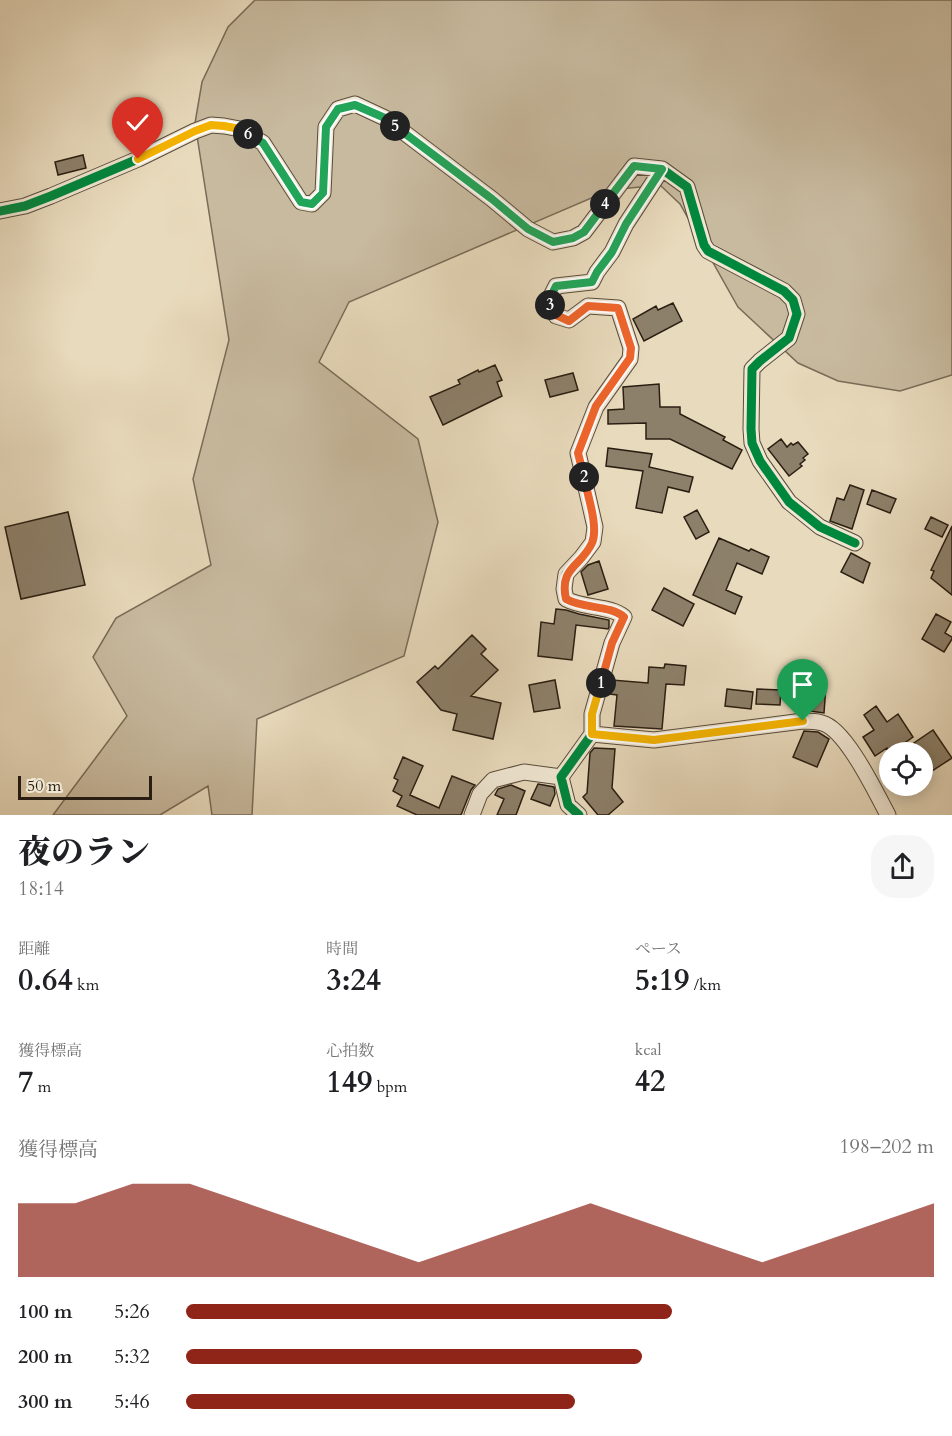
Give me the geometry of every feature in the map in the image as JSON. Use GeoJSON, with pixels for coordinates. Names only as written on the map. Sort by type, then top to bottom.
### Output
{"type":"FeatureCollection","features":[{"type":"Feature","properties":{"kind":"street"},"geometry":{"type":"LineString","coordinates":[[0,211],[26,206],[138,159],[211,125],[240,129],[263,143],[301,202],[312,204],[323,193],[326,127],[338,109],[355,105],[385,118],[528,229],[553,242],[573,238],[584,232],[634,166],[662,169],[687,187],[704,245],[708,251],[784,291],[793,300],[797,314],[789,338],[752,369],[752,443],[760,461],[789,502],[820,528],[855,543]]}},
{"type":"Feature","properties":{"kind":"street"},"geometry":{"type":"LineString","coordinates":[[579,815],[568,805],[561,777],[592,734],[592,714],[612,643],[624,617],[619,612],[574,604],[566,599],[564,589],[566,574],[593,542],[595,527],[578,453],[596,406],[630,358],[631,348],[618,308],[588,306],[569,321],[556,315],[548,302],[556,286],[592,282],[662,169]]}},
{"type":"Feature","properties":{"kind":"street"},"geometry":{"type":"LineString","coordinates":[[592,734],[654,740],[803,721],[824,723],[839,734],[849,747],[888,815]]}},
{"type":"Feature","properties":{"kind":"street"},"geometry":{"type":"LineString","coordinates":[[472,815],[480,794],[493,780],[524,772],[561,777]]}},
{"type":"Feature","properties":{"kind":"shaded area"},"geometry":{"type":"Polygon","coordinates":[[[255,0],[952,0],[952,375],[900,391],[838,381],[798,363],[738,307],[680,204],[660,185],[610,190],[349,302],[319,362],[418,439],[438,522],[404,656],[257,719],[252,815],[212,815],[208,786],[160,815],[53,815],[127,716],[93,657],[116,618],[211,565],[193,479],[229,340],[195,123],[202,82],[228,27],[255,0]]]}},
{"type":"Feature","properties":{"kind":"building"},"geometry":{"type":"Polygon","coordinates":[[[83,155],[86,168],[58,175],[55,162],[83,155]]]}},
{"type":"Feature","properties":{"kind":"building"},"geometry":{"type":"Polygon","coordinates":[[[673,303],[682,321],[644,341],[633,319],[656,306],[658,310],[673,303]]]}},
{"type":"Feature","properties":{"kind":"building"},"geometry":{"type":"Polygon","coordinates":[[[495,365],[502,380],[497,382],[502,396],[443,425],[430,397],[460,384],[458,380],[478,370],[479,372],[495,365]]]}},
{"type":"Feature","properties":{"kind":"building"},"geometry":{"type":"Polygon","coordinates":[[[573,373],[578,390],[550,397],[545,380],[573,373]]]}},
{"type":"Feature","properties":{"kind":"building"},"geometry":{"type":"Polygon","coordinates":[[[659,384],[660,407],[680,407],[680,414],[725,437],[723,440],[742,450],[732,469],[670,439],[646,439],[646,423],[608,424],[608,410],[624,409],[623,387],[659,384]]]}},
{"type":"Feature","properties":{"kind":"building"},"geometry":{"type":"Polygon","coordinates":[[[781,439],[787,447],[791,443],[793,445],[798,442],[808,454],[800,464],[802,466],[789,476],[768,449],[781,439]]]}},
{"type":"Feature","properties":{"kind":"building"},"geometry":{"type":"Polygon","coordinates":[[[608,448],[652,454],[649,467],[693,477],[689,492],[668,487],[662,513],[636,508],[643,471],[606,466],[608,448]]]}},
{"type":"Feature","properties":{"kind":"building"},"geometry":{"type":"Polygon","coordinates":[[[850,485],[864,490],[852,529],[830,521],[837,498],[844,500],[850,485]]]}},
{"type":"Feature","properties":{"kind":"building"},"geometry":{"type":"Polygon","coordinates":[[[872,490],[896,499],[890,513],[867,504],[872,490]]]}},
{"type":"Feature","properties":{"kind":"building"},"geometry":{"type":"Polygon","coordinates":[[[697,510],[709,532],[696,539],[684,517],[697,510]]]}},
{"type":"Feature","properties":{"kind":"building"},"geometry":{"type":"Polygon","coordinates":[[[68,512],[85,585],[21,599],[5,527],[68,512]]]}},
{"type":"Feature","properties":{"kind":"building"},"geometry":{"type":"Polygon","coordinates":[[[931,517],[948,525],[942,537],[925,529],[931,517]]]}},
{"type":"Feature","properties":{"kind":"building"},"geometry":{"type":"Polygon","coordinates":[[[952,526],[952,595],[931,578],[934,571],[931,570],[952,526]]]}},
{"type":"Feature","properties":{"kind":"building"},"geometry":{"type":"Polygon","coordinates":[[[719,538],[769,557],[762,574],[737,563],[726,590],[742,597],[735,614],[693,595],[719,538]]]}},
{"type":"Feature","properties":{"kind":"building"},"geometry":{"type":"Polygon","coordinates":[[[851,553],[870,563],[863,583],[841,572],[851,553]]]}},
{"type":"Feature","properties":{"kind":"building"},"geometry":{"type":"Polygon","coordinates":[[[599,561],[608,589],[588,595],[581,572],[588,565],[599,561]]]}},
{"type":"Feature","properties":{"kind":"building"},"geometry":{"type":"Polygon","coordinates":[[[664,588],[694,604],[683,626],[652,610],[664,588]]]}},
{"type":"Feature","properties":{"kind":"building"},"geometry":{"type":"Polygon","coordinates":[[[556,609],[609,620],[609,627],[608,629],[576,625],[572,660],[538,656],[541,622],[554,624],[556,609]]]}},
{"type":"Feature","properties":{"kind":"building"},"geometry":{"type":"Polygon","coordinates":[[[936,614],[951,622],[945,633],[952,639],[944,652],[922,639],[936,614]]]}},
{"type":"Feature","properties":{"kind":"building"},"geometry":{"type":"Polygon","coordinates":[[[472,635],[486,649],[481,654],[498,670],[471,696],[501,703],[493,739],[453,730],[457,714],[441,710],[417,682],[435,666],[438,669],[472,635]]]}},
{"type":"Feature","properties":{"kind":"building"},"geometry":{"type":"Polygon","coordinates":[[[665,664],[686,666],[684,685],[666,684],[662,729],[614,726],[617,695],[610,694],[612,680],[648,683],[649,667],[664,668],[665,664]]]}},
{"type":"Feature","properties":{"kind":"building"},"geometry":{"type":"Polygon","coordinates":[[[555,680],[560,708],[534,712],[529,685],[555,680]]]}},
{"type":"Feature","properties":{"kind":"building"},"geometry":{"type":"Polygon","coordinates":[[[824,684],[826,685],[824,713],[796,712],[797,697],[818,699],[824,684]]]}},
{"type":"Feature","properties":{"kind":"building"},"geometry":{"type":"Polygon","coordinates":[[[727,689],[753,692],[751,709],[725,706],[727,689]]]}},
{"type":"Feature","properties":{"kind":"building"},"geometry":{"type":"Polygon","coordinates":[[[757,689],[781,690],[780,705],[756,704],[757,689]]]}},
{"type":"Feature","properties":{"kind":"building"},"geometry":{"type":"Polygon","coordinates":[[[876,706],[887,722],[898,714],[913,737],[906,742],[879,742],[879,753],[875,756],[863,737],[874,730],[864,715],[876,706]]]}},
{"type":"Feature","properties":{"kind":"building"},"geometry":{"type":"Polygon","coordinates":[[[933,730],[952,758],[933,770],[933,742],[915,742],[933,730]]]}},
{"type":"Feature","properties":{"kind":"building"},"geometry":{"type":"Polygon","coordinates":[[[804,731],[818,732],[829,739],[817,767],[793,757],[804,731]]]}},
{"type":"Feature","properties":{"kind":"building"},"geometry":{"type":"Polygon","coordinates":[[[594,748],[615,749],[612,788],[623,802],[608,815],[598,815],[583,797],[587,793],[590,753],[594,748]]]}},
{"type":"Feature","properties":{"kind":"building"},"geometry":{"type":"Polygon","coordinates":[[[403,757],[423,766],[410,795],[439,808],[452,776],[475,785],[461,815],[417,815],[397,806],[402,796],[393,791],[398,780],[394,778],[403,757]]]}},
{"type":"Feature","properties":{"kind":"building"},"geometry":{"type":"Polygon","coordinates":[[[538,784],[554,787],[555,794],[550,806],[531,799],[538,784]]]}},
{"type":"Feature","properties":{"kind":"building"},"geometry":{"type":"Polygon","coordinates":[[[511,785],[525,791],[516,815],[497,815],[504,799],[495,795],[498,789],[511,785]]]}},
{"type":"Feature","properties":{"kind":"cycle path"},"geometry":{"type":"LineString","coordinates":[[0,211],[25,206],[51,196],[211,125],[240,129],[263,143],[301,202],[312,204],[323,193],[326,127],[338,109],[355,104],[385,118],[528,229],[553,242],[573,238],[584,232],[634,166],[662,169],[687,187],[704,245],[708,251],[784,291],[793,300],[797,314],[789,338],[752,369],[752,443],[760,461],[789,502],[820,527],[855,543]]}},
{"type":"Feature","properties":{"kind":"cycle path"},"geometry":{"type":"LineString","coordinates":[[579,815],[568,805],[561,777],[592,734],[592,714],[612,643],[624,617],[612,611],[566,599],[564,589],[566,574],[593,542],[595,527],[578,453],[596,407],[630,359],[631,348],[618,308],[588,306],[569,320],[556,316],[548,302],[556,286],[592,282],[662,169]]}},
{"type":"Feature","properties":{"kind":"route"},"geometry":{"type":"LineString","coordinates":[[138,159],[211,125],[240,129],[263,143],[301,202],[312,204],[323,193],[326,127],[338,109],[355,105],[385,118],[528,229],[553,242],[573,238],[584,232],[634,166],[662,169],[592,282],[556,286],[548,302],[556,315],[569,321],[588,306],[618,308],[631,348],[630,358],[596,406],[578,453],[595,527],[593,542],[566,574],[564,589],[566,599],[574,604],[619,612],[624,617],[612,643],[592,714],[592,734],[654,740],[803,721]]}}]}
